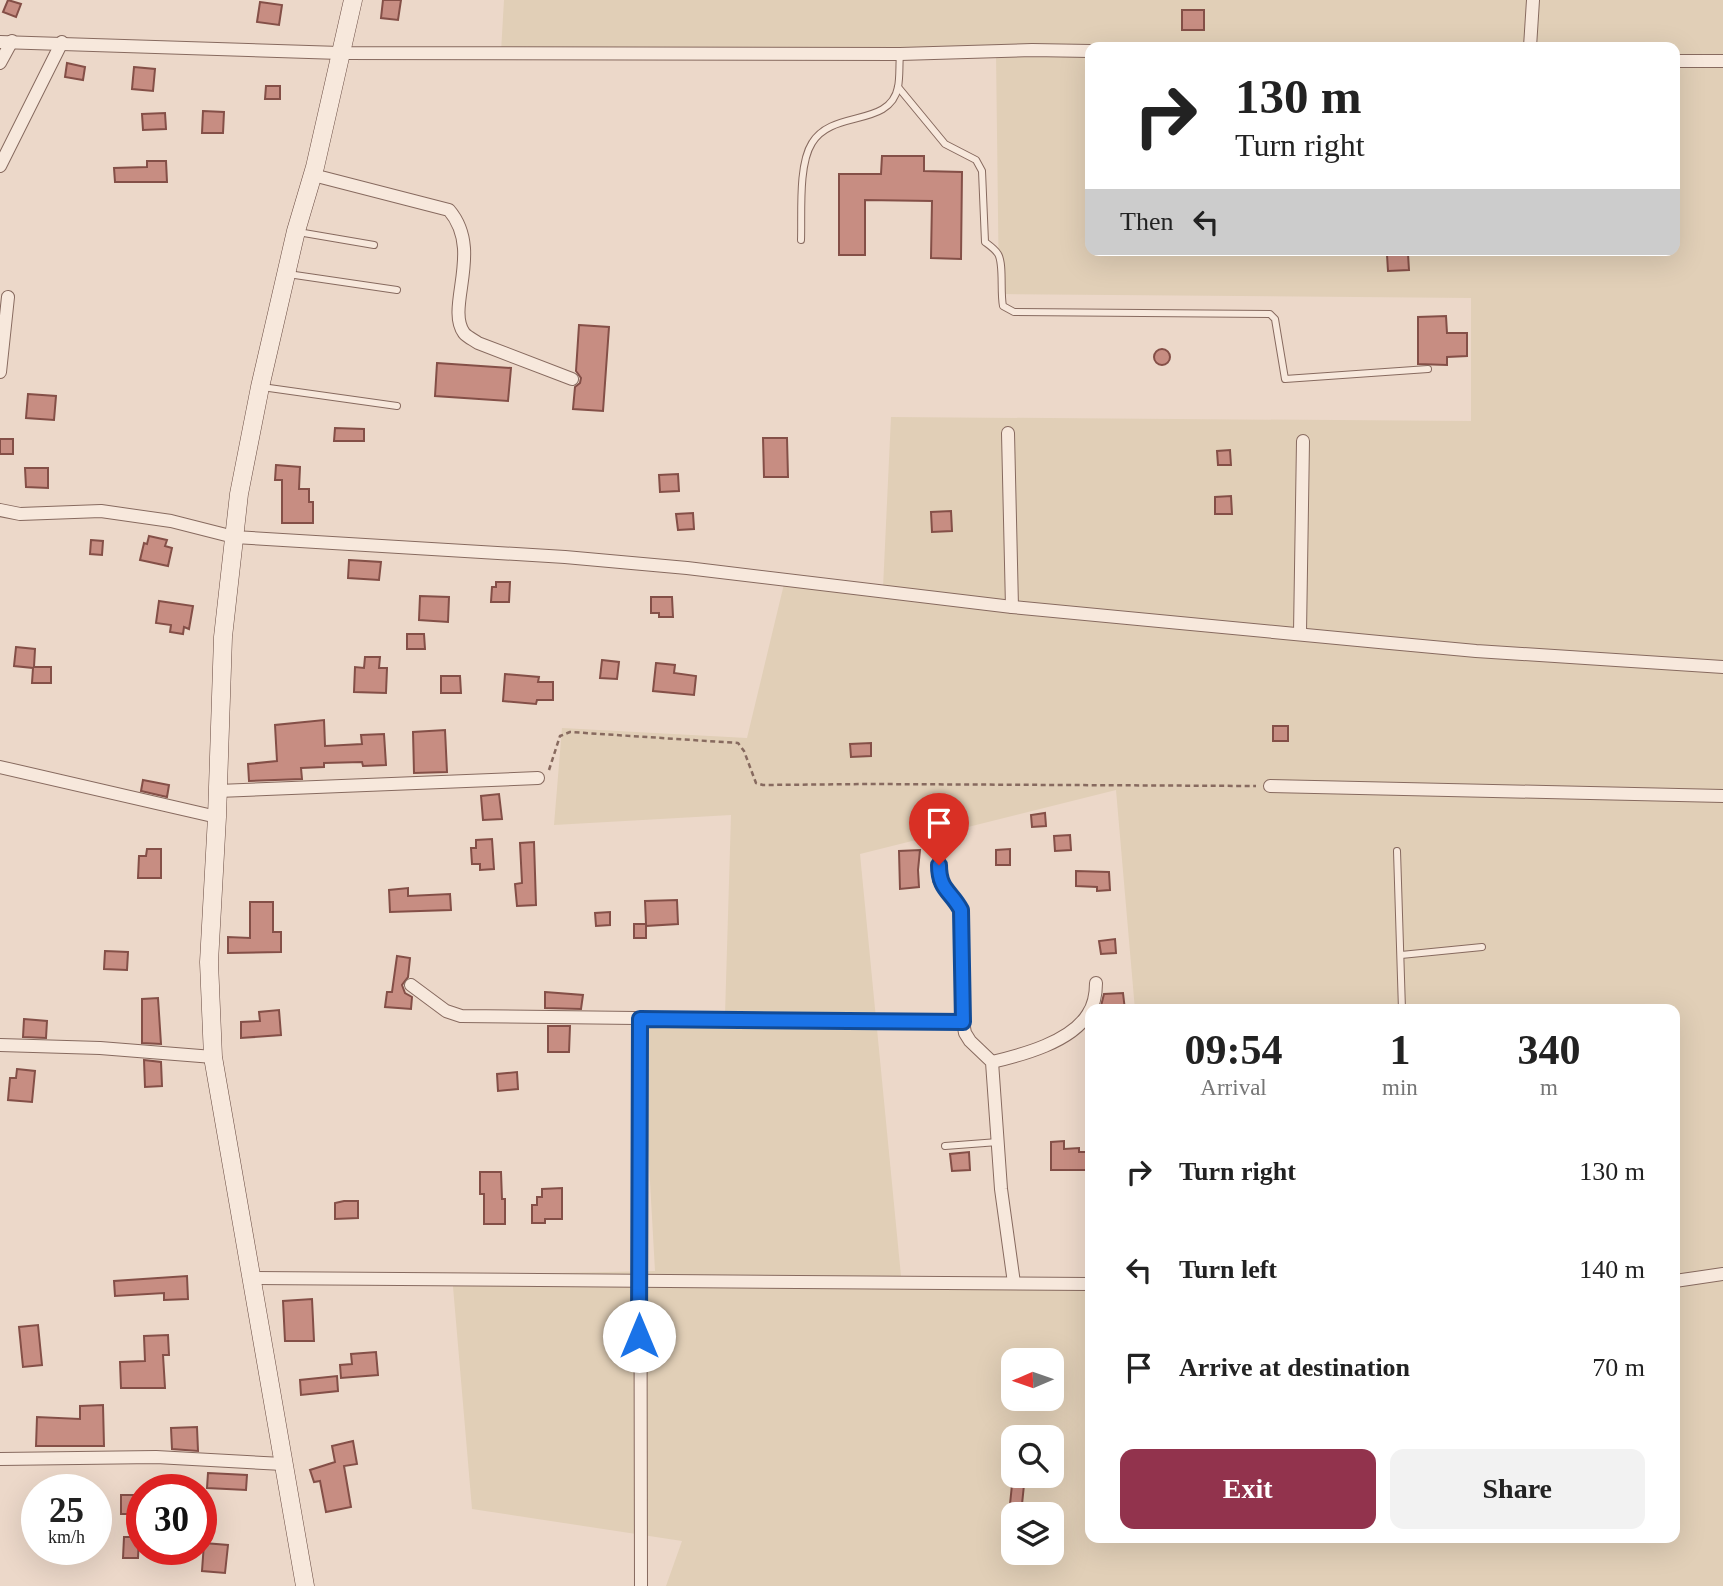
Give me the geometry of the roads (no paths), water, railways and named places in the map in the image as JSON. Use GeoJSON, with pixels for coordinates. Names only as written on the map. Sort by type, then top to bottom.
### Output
{"type":"FeatureCollection","features":[{"type":"Feature","properties":{"kind":"street"},"geometry":{"type":"LineString","coordinates":[[305,1586],[214,1057],[209,962],[218,817],[223,637],[247,450],[296,231],[313,175],[353,0]]}},
{"type":"Feature","properties":{"kind":"street"},"geometry":{"type":"LineString","coordinates":[[1530,42],[1533,0]]}},
{"type":"Feature","properties":{"kind":"street"},"geometry":{"type":"LineString","coordinates":[[0,63],[6,42],[340,53],[900,54],[1085,51]]}},
{"type":"Feature","properties":{"kind":"street"},"geometry":{"type":"LineString","coordinates":[[0,166],[62,42]]}},
{"type":"Feature","properties":{"kind":"street"},"geometry":{"type":"LineString","coordinates":[[1680,61],[1723,61]]}},
{"type":"Feature","properties":{"kind":"street"},"geometry":{"type":"LineString","coordinates":[[313,175],[449,210],[462,231],[465,245],[459,307],[460,323],[465,334],[478,343],[572,379]]}},
{"type":"Feature","properties":{"kind":"street"},"geometry":{"type":"LineString","coordinates":[[0,372],[8,297]]}},
{"type":"Feature","properties":{"kind":"street"},"geometry":{"type":"LineString","coordinates":[[1008,433],[1012,607]]}},
{"type":"Feature","properties":{"kind":"street"},"geometry":{"type":"LineString","coordinates":[[1300,633],[1303,441]]}},
{"type":"Feature","properties":{"kind":"street"},"geometry":{"type":"LineString","coordinates":[[0,510],[20,514],[101,511],[172,521],[234,537],[565,557],[687,568],[1012,607],[1476,651],[1723,667]]}},
{"type":"Feature","properties":{"kind":"street"},"geometry":{"type":"LineString","coordinates":[[0,767],[218,817]]}},
{"type":"Feature","properties":{"kind":"street"},"geometry":{"type":"LineString","coordinates":[[218,791],[538,778]]}},
{"type":"Feature","properties":{"kind":"street"},"geometry":{"type":"LineString","coordinates":[[1269,786],[1723,796]]}},
{"type":"Feature","properties":{"kind":"street"},"geometry":{"type":"LineString","coordinates":[[939,865],[939,880],[961,910],[963,1022],[970,1041],[992,1062],[1001,1189],[1014,1283]]}},
{"type":"Feature","properties":{"kind":"street"},"geometry":{"type":"LineString","coordinates":[[1092,1004],[1097,983]]}},
{"type":"Feature","properties":{"kind":"street"},"geometry":{"type":"LineString","coordinates":[[411,985],[446,1011],[461,1016],[963,1022]]}},
{"type":"Feature","properties":{"kind":"street"},"geometry":{"type":"LineString","coordinates":[[992,1062],[1039,1049],[1075,1028],[1085,1017]]}},
{"type":"Feature","properties":{"kind":"street"},"geometry":{"type":"LineString","coordinates":[[640,1019],[641,1586]]}},
{"type":"Feature","properties":{"kind":"street"},"geometry":{"type":"LineString","coordinates":[[0,1045],[100,1048],[214,1057]]}},
{"type":"Feature","properties":{"kind":"street"},"geometry":{"type":"LineString","coordinates":[[1680,1280],[1723,1274]]}},
{"type":"Feature","properties":{"kind":"street"},"geometry":{"type":"LineString","coordinates":[[252,1278],[1085,1284]]}},
{"type":"Feature","properties":{"kind":"street"},"geometry":{"type":"LineString","coordinates":[[0,1460],[156,1457],[283,1464]]}},
{"type":"Feature","properties":{"kind":"lane"},"geometry":{"type":"LineString","coordinates":[[801,240],[805,164],[810,145],[820,131],[832,124],[883,110],[893,100],[898,87],[900,54]]}},
{"type":"Feature","properties":{"kind":"lane"},"geometry":{"type":"LineString","coordinates":[[898,87],[945,144],[976,160],[982,171],[985,242],[997,251],[1000,258],[1003,306],[1014,312],[1270,314],[1275,318],[1285,379],[1428,369]]}},
{"type":"Feature","properties":{"kind":"lane"},"geometry":{"type":"LineString","coordinates":[[296,231],[374,245]]}},
{"type":"Feature","properties":{"kind":"lane"},"geometry":{"type":"LineString","coordinates":[[286,274],[397,290]]}},
{"type":"Feature","properties":{"kind":"lane"},"geometry":{"type":"LineString","coordinates":[[260,387],[397,406]]}},
{"type":"Feature","properties":{"kind":"lane"},"geometry":{"type":"LineString","coordinates":[[1397,851],[1402,1004]]}},
{"type":"Feature","properties":{"kind":"lane"},"geometry":{"type":"LineString","coordinates":[[1401,955],[1482,947]]}},
{"type":"Feature","properties":{"kind":"lane"},"geometry":{"type":"LineString","coordinates":[[945,1146],[998,1142]]}}]}
